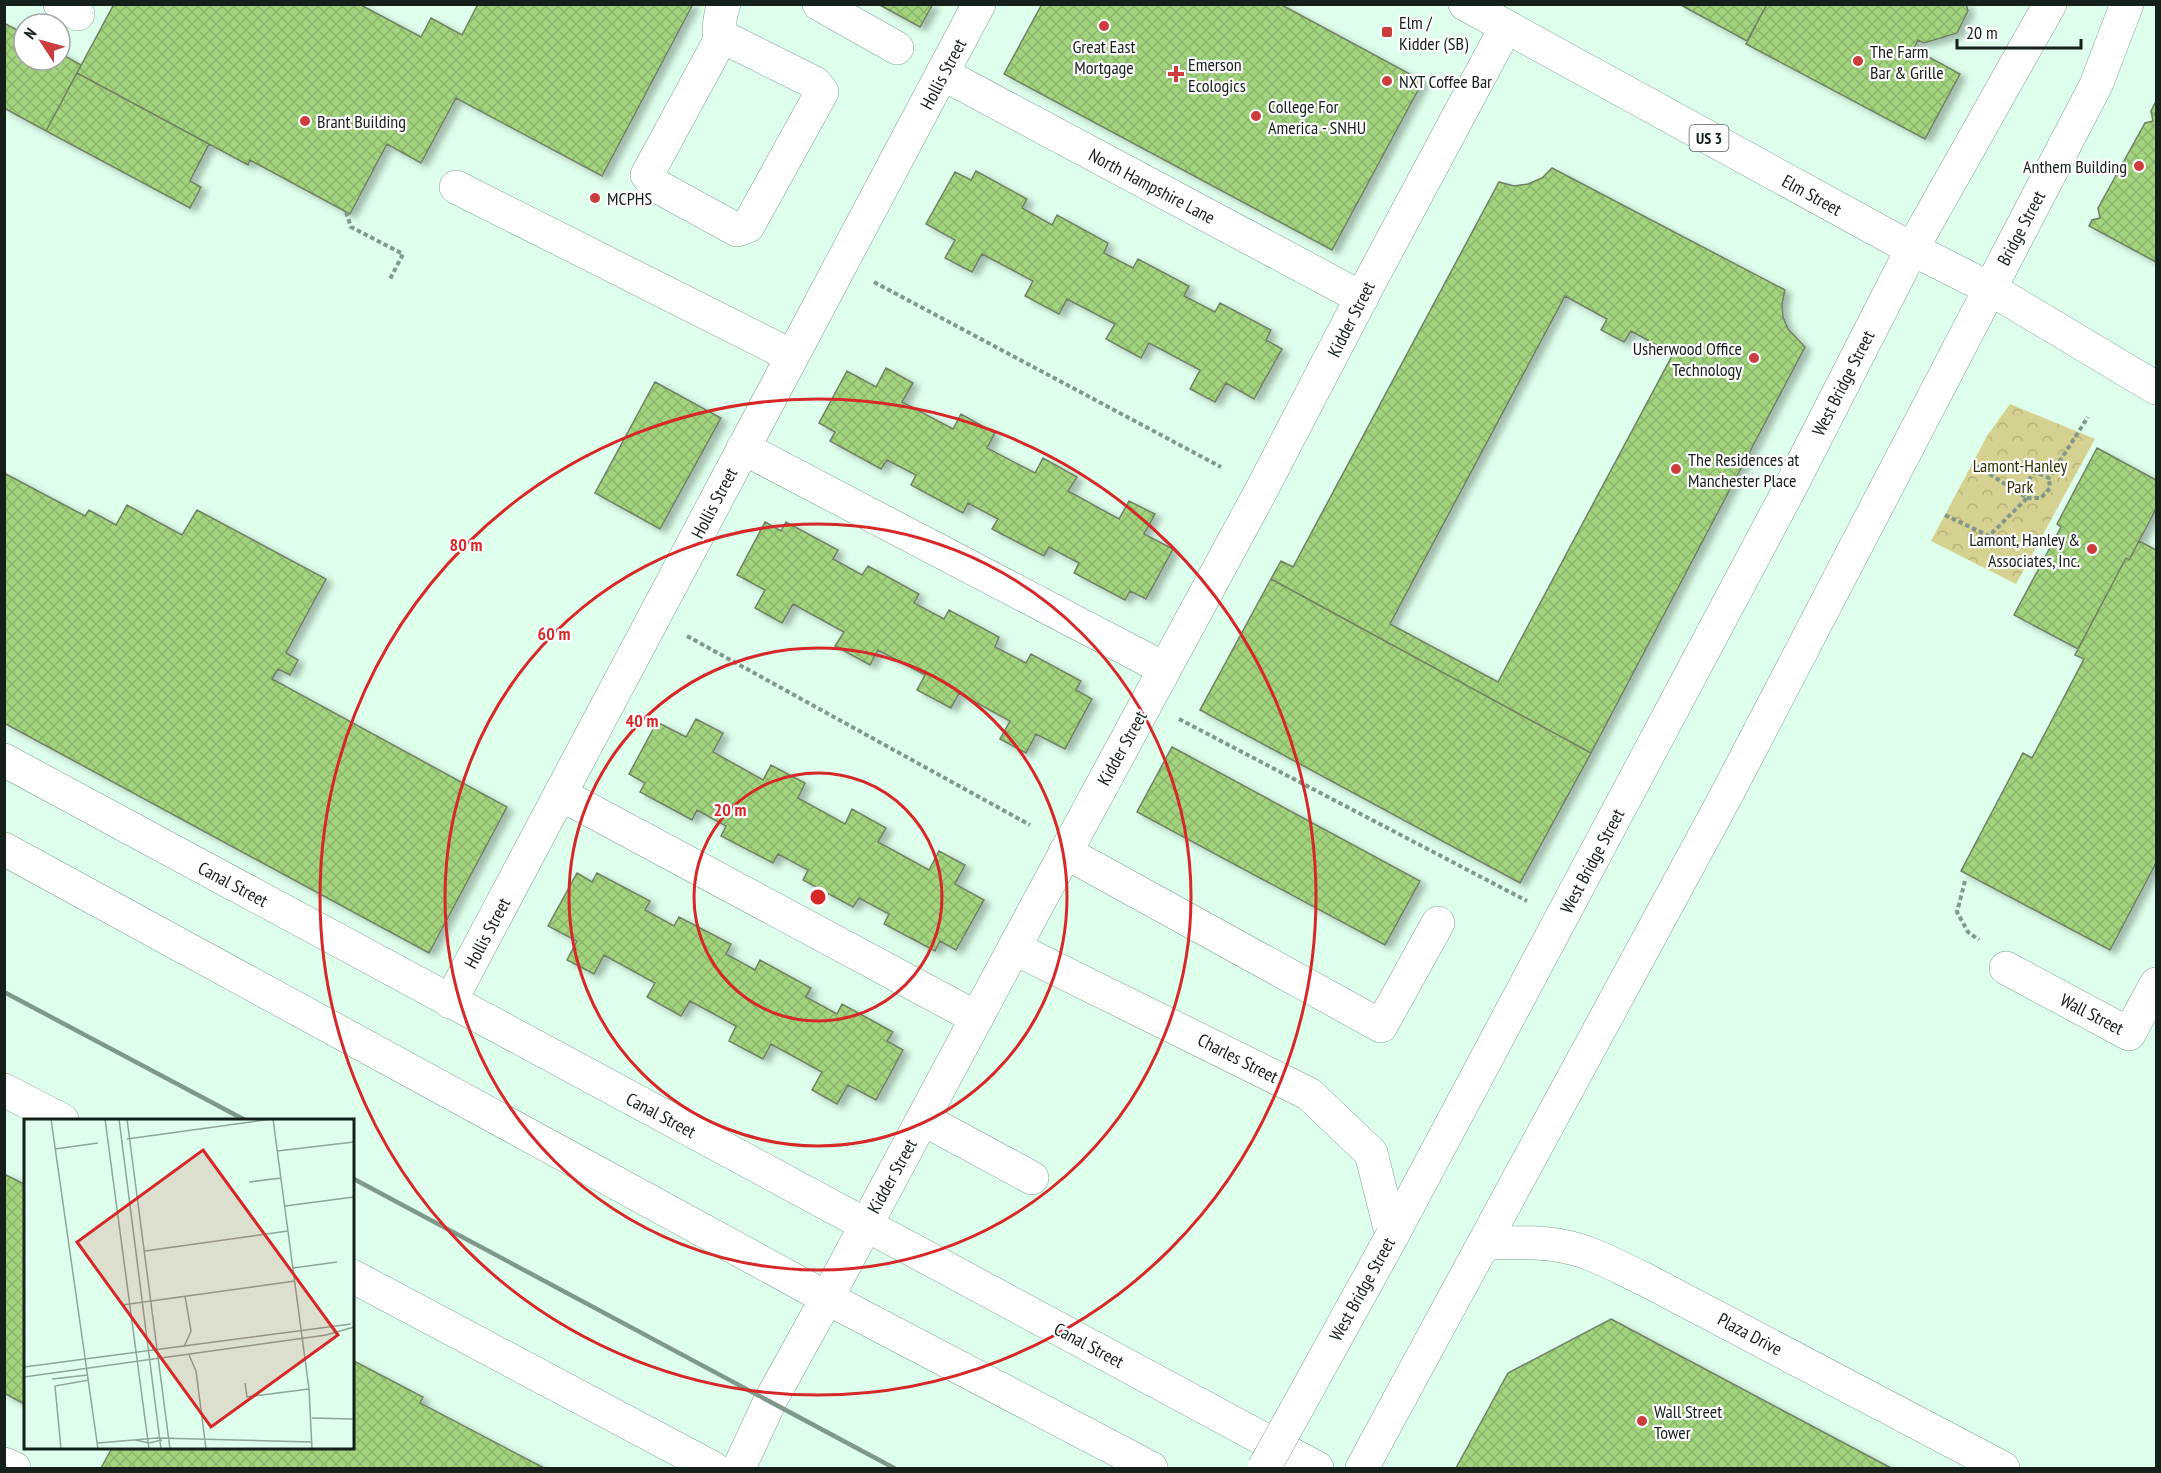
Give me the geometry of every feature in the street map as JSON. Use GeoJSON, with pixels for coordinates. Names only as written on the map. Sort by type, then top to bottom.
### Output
{"type":"FeatureCollection","features":[{"type":"Feature","properties":{"kind":"street"},"geometry":{"type":"LineString","coordinates":[[819,4],[897,48]]}},
{"type":"Feature","properties":{"kind":"street","name":"Hollis Street"},"geometry":{"type":"LineString","coordinates":[[450,1002],[979,4]]}},
{"type":"Feature","properties":{"kind":"street","name":"Elm Street"},"geometry":{"type":"LineString","coordinates":[[1465,4],[1912,249],[1989,288],[2157,388]]}},
{"type":"Feature","properties":{"kind":"street"},"geometry":{"type":"LineString","coordinates":[[1912,249],[2050,4]]}},
{"type":"Feature","properties":{"kind":"street","name":"Bridge Street"},"geometry":{"type":"LineString","coordinates":[[1989,288],[2096,85],[2127,4]]}},
{"type":"Feature","properties":{"kind":"street"},"geometry":{"type":"LineString","coordinates":[[722,20],[815,83],[822,92],[748,226],[737,230],[656,185],[648,175],[719,42],[722,20]]}},
{"type":"Feature","properties":{"kind":"street","name":"Kidder Street"},"geometry":{"type":"LineString","coordinates":[[739,1468],[770,1401],[1262,489],[1506,27]]}},
{"type":"Feature","properties":{"kind":"street","name":"North Hampshire Lane"},"geometry":{"type":"LineString","coordinates":[[943,74],[1362,298]]}},
{"type":"Feature","properties":{"kind":"street"},"geometry":{"type":"LineString","coordinates":[[456,187],[792,356]]}},
{"type":"Feature","properties":{"kind":"street","name":"West Bridge Street"},"geometry":{"type":"LineString","coordinates":[[1264,1468],[1392,1236],[1790,488],[1912,249]]}},
{"type":"Feature","properties":{"kind":"street"},"geometry":{"type":"LineString","coordinates":[[1362,1468],[1727,794],[1989,288]]}},
{"type":"Feature","properties":{"kind":"street"},"geometry":{"type":"LineString","coordinates":[[743,448],[1165,669]]}},
{"type":"Feature","properties":{"kind":"street","name":"Canal Street"},"geometry":{"type":"LineString","coordinates":[[4,760],[1317,1468]]}},
{"type":"Feature","properties":{"kind":"street"},"geometry":{"type":"LineString","coordinates":[[560,794],[977,1018]]}},
{"type":"Feature","properties":{"kind":"street"},"geometry":{"type":"LineString","coordinates":[[4,849],[827,1299],[1151,1468]]}},
{"type":"Feature","properties":{"kind":"street"},"geometry":{"type":"LineString","coordinates":[[1065,852],[1382,1026],[1438,923]]}},
{"type":"Feature","properties":{"kind":"street","name":"Charles Street"},"geometry":{"type":"LineString","coordinates":[[1014,948],[1309,1094],[1371,1153],[1392,1236]]}},
{"type":"Feature","properties":{"kind":"street","name":"Wall Street"},"geometry":{"type":"LineString","coordinates":[[2006,968],[2129,1034],[2157,984]]}},
{"type":"Feature","properties":{"kind":"street"},"geometry":{"type":"LineString","coordinates":[[4,1090],[60,1119]]}},
{"type":"Feature","properties":{"kind":"street"},"geometry":{"type":"LineString","coordinates":[[923,1119],[1032,1178]]}},
{"type":"Feature","properties":{"kind":"street","name":"Plaza Drive"},"geometry":{"type":"LineString","coordinates":[[1484,1243],[1564,1246],[1594,1256],[1644,1279],[2002,1468]]}},
{"type":"Feature","properties":{"kind":"street"},"geometry":{"type":"LineString","coordinates":[[354,1277],[713,1468]]}},
{"type":"Feature","properties":{"kind":"street"},"geometry":{"type":"LineString","coordinates":[[4,1464],[14,1468]]}},
{"type":"Feature","properties":{"kind":"path"},"geometry":{"type":"LineString","coordinates":[[346,212],[351,227],[404,254],[389,281]]}},
{"type":"Feature","properties":{"kind":"path"},"geometry":{"type":"LineString","coordinates":[[874,282],[1221,467]]}},
{"type":"Feature","properties":{"kind":"path"},"geometry":{"type":"LineString","coordinates":[[1972,462],[2027,498],[2041,498],[2050,488],[2049,478],[2088,417]]}},
{"type":"Feature","properties":{"kind":"path"},"geometry":{"type":"LineString","coordinates":[[2019,492],[2035,472],[2049,478]]}},
{"type":"Feature","properties":{"kind":"path"},"geometry":{"type":"LineString","coordinates":[[1945,514],[1989,536],[2027,498]]}},
{"type":"Feature","properties":{"kind":"path"},"geometry":{"type":"LineString","coordinates":[[683,634],[1030,825]]}},
{"type":"Feature","properties":{"kind":"path"},"geometry":{"type":"LineString","coordinates":[[1178,719],[1527,900]]}},
{"type":"Feature","properties":{"kind":"path"},"geometry":{"type":"LineString","coordinates":[[1965,881],[1957,912],[1968,932],[2002,957],[2006,968]]}},
{"type":"Feature","properties":{"kind":"green space","name":"Lamont-Hanley Park"},"geometry":{"type":"Polygon","coordinates":[[[2010,404],[2095,439],[2016,584],[1931,541],[1987,436],[2010,404]]]}},
{"type":"Feature","properties":{"kind":"building","name":"Brant Building"},"geometry":{"type":"Polygon","coordinates":[[[114,4],[359,4],[421,37],[431,18],[462,35],[478,4],[693,4],[602,176],[456,98],[421,163],[387,144],[350,214],[250,160],[248,165],[77,73],[114,4]]]}},
{"type":"Feature","properties":{"kind":"building"},"geometry":{"type":"Polygon","coordinates":[[[878,4],[933,4],[920,27],[878,4]]]}},
{"type":"Feature","properties":{"kind":"building"},"geometry":{"type":"Polygon","coordinates":[[[1042,4],[1280,4],[1423,81],[1332,250],[1004,74],[1042,4]]]}},
{"type":"Feature","properties":{"kind":"building"},"geometry":{"type":"Polygon","coordinates":[[[1679,4],[1767,4],[1747,41],[1679,4]]]}},
{"type":"Feature","properties":{"kind":"building","name":"The Farm Bar & Grille"},"geometry":{"type":"Polygon","coordinates":[[[1767,4],[1966,4],[1968,11],[1957,33],[1924,43],[1918,40],[1914,49],[1960,74],[1925,139],[1746,44],[1767,4]]]}},
{"type":"Feature","properties":{"kind":"building"},"geometry":{"type":"Polygon","coordinates":[[[4,23],[12,27],[12,72],[72,72],[72,60],[81,65],[46,131],[4,108],[4,23]]]}},
{"type":"Feature","properties":{"kind":"building"},"geometry":{"type":"Polygon","coordinates":[[[77,73],[209,144],[190,181],[201,187],[190,208],[46,131],[77,73]]]}},
{"type":"Feature","properties":{"kind":"building","name":"Anthem Building"},"geometry":{"type":"Polygon","coordinates":[[[2156,101],[2156,262],[2089,226],[2092,220],[2100,218],[2098,208],[2145,123],[2153,121],[2151,111],[2156,101]]]}},
{"type":"Feature","properties":{"kind":"building","name":"The Residences at Manchester Place"},"geometry":{"type":"Polygon","coordinates":[[[1552,168],[1785,290],[1782,304],[1783,317],[1788,329],[1805,347],[1591,753],[1271,579],[1281,561],[1293,567],[1499,182],[1514,186],[1528,184],[1542,178],[1552,168]],[[1565,296],[1390,624],[1498,682],[1673,354],[1631,331],[1624,342],[1601,330],[1607,319],[1565,296]]]}},
{"type":"Feature","properties":{"kind":"building"},"geometry":{"type":"Polygon","coordinates":[[[976,171],[1027,199],[1022,208],[1052,225],[1057,215],[1108,243],[1104,253],[1133,268],[1138,259],[1189,286],[1184,296],[1215,312],[1220,303],[1271,330],[1266,340],[1282,349],[1254,399],[1226,383],[1215,402],[1190,389],[1200,370],[1149,343],[1141,358],[1106,339],[1115,324],[1067,299],[1059,314],[1025,296],[1033,281],[982,254],[972,272],[945,258],[955,240],[926,224],[955,172],[971,180],[976,171]]]}},
{"type":"Feature","properties":{"kind":"building"},"geometry":{"type":"Polygon","coordinates":[[[886,368],[913,383],[902,402],[953,429],[961,414],[995,433],[987,448],[1035,473],[1043,458],[1077,477],[1068,491],[1119,519],[1129,501],[1155,514],[1144,534],[1173,549],[1146,599],[1130,591],[1125,600],[1074,573],[1079,563],[1049,547],[1044,556],[992,529],[998,519],[968,503],[963,513],[911,485],[916,475],[887,460],[881,469],[830,441],[835,432],[819,423],[847,371],[876,387],[886,368]]]}},
{"type":"Feature","properties":{"kind":"building"},"geometry":{"type":"Polygon","coordinates":[[[655,382],[721,418],[660,529],[595,493],[655,382]]]}},
{"type":"Feature","properties":{"kind":"building","name":"Lamont, Hanley & Associates, Inc."},"geometry":{"type":"Polygon","coordinates":[[[2097,448],[2156,480],[2156,509],[2129,560],[2126,558],[2078,649],[2014,615],[2061,527],[2057,524],[2097,448]]]}},
{"type":"Feature","properties":{"kind":"building"},"geometry":{"type":"Polygon","coordinates":[[[4,473],[85,516],[89,510],[116,525],[127,505],[182,535],[197,510],[326,579],[286,653],[298,660],[290,675],[278,669],[272,679],[507,807],[429,953],[4,723],[4,473]]]}},
{"type":"Feature","properties":{"kind":"building"},"geometry":{"type":"Polygon","coordinates":[[[765,522],[781,531],[786,522],[838,550],[833,559],[862,575],[868,566],[919,594],[914,603],[944,619],[949,610],[999,637],[995,647],[1026,663],[1031,654],[1081,681],[1076,690],[1092,699],[1065,749],[1036,734],[1026,753],[1000,739],[1010,721],[959,693],[951,708],[917,690],[925,675],[878,650],[870,665],[835,646],[844,632],[793,604],[782,623],[755,608],[765,590],[737,575],[765,522]]]}},
{"type":"Feature","properties":{"kind":"building"},"geometry":{"type":"Polygon","coordinates":[[[2139,541],[2156,550],[2156,863],[2110,950],[1961,871],[2023,753],[2032,758],[2084,659],[2075,655],[2126,558],[2129,560],[2139,541]]]}},
{"type":"Feature","properties":{"kind":"building"},"geometry":{"type":"Polygon","coordinates":[[[1271,579],[1591,753],[1520,883],[1200,710],[1271,579]]]}},
{"type":"Feature","properties":{"kind":"building"},"geometry":{"type":"Polygon","coordinates":[[[696,719],[723,733],[713,752],[763,780],[771,765],[805,783],[798,798],[845,824],[852,809],[886,828],[878,842],[929,870],[939,851],[965,865],[955,884],[984,900],[956,950],[940,941],[935,951],[884,924],[889,914],[859,898],[853,907],[803,880],[808,870],[778,854],[773,863],[721,836],[726,826],[697,810],[692,820],[640,792],[645,783],[629,774],[657,722],[686,737],[696,719]]]}},
{"type":"Feature","properties":{"kind":"building"},"geometry":{"type":"Polygon","coordinates":[[[1172,747],[1420,881],[1385,945],[1137,812],[1172,747]]]}},
{"type":"Feature","properties":{"kind":"building"},"geometry":{"type":"Polygon","coordinates":[[[577,873],[592,882],[597,873],[650,901],[645,910],[674,926],[679,917],[731,944],[726,954],[755,970],[760,960],[811,988],[806,997],[837,1014],[842,1004],[893,1032],[887,1041],[903,1050],[876,1100],[848,1085],[837,1104],[812,1090],[822,1072],[771,1044],[763,1059],[729,1041],[736,1026],[690,1001],[681,1016],[647,997],[655,983],[604,955],[594,974],[567,960],[577,941],[548,926],[577,873]]]}},
{"type":"Feature","properties":{"kind":"building"},"geometry":{"type":"Polygon","coordinates":[[[4,1174],[24,1184],[24,1404],[4,1393],[4,1174]]]}},
{"type":"Feature","properties":{"kind":"building","name":"Wall Street Tower"},"geometry":{"type":"Polygon","coordinates":[[[1611,1319],[1891,1468],[1456,1468],[1508,1373],[1611,1319]]]}},
{"type":"Feature","properties":{"kind":"building"},"geometry":{"type":"Polygon","coordinates":[[[354,1361],[423,1397],[420,1403],[544,1468],[101,1468],[111,1450],[108,1449],[354,1449],[354,1361]]]}},
{"type":"Feature","properties":{"kind":"railway"},"geometry":{"type":"LineString","coordinates":[[4,992],[243,1119]]}},
{"type":"Feature","properties":{"kind":"railway"},"geometry":{"type":"LineString","coordinates":[[354,1179],[894,1468]]}},
{"type":"Feature","properties":{"kind":"place","name":"Great East Mortgage"},"geometry":{"type":"Point","coordinates":[1104,26]}},
{"type":"Feature","properties":{"kind":"place","name":"Elm / Kidder (SB)"},"geometry":{"type":"Point","coordinates":[1387,32]}},
{"type":"Feature","properties":{"kind":"place","name":"The Farm Bar & Grille"},"geometry":{"type":"Point","coordinates":[1858,61]}},
{"type":"Feature","properties":{"kind":"place","name":"Emerson Ecologics"},"geometry":{"type":"Point","coordinates":[1176,74]}},
{"type":"Feature","properties":{"kind":"place","name":"NXT Coffee Bar"},"geometry":{"type":"Point","coordinates":[1387,81]}},
{"type":"Feature","properties":{"kind":"place","name":"College For America - SNHU"},"geometry":{"type":"Point","coordinates":[1256,116]}},
{"type":"Feature","properties":{"kind":"place","name":"Brant Building"},"geometry":{"type":"Point","coordinates":[305,121]}},
{"type":"Feature","properties":{"kind":"place","name":"Anthem Building"},"geometry":{"type":"Point","coordinates":[2139,166]}},
{"type":"Feature","properties":{"kind":"place","name":"MCPHS"},"geometry":{"type":"Point","coordinates":[595,198]}},
{"type":"Feature","properties":{"kind":"place","name":"Usherwood Office Technology"},"geometry":{"type":"Point","coordinates":[1754,358]}},
{"type":"Feature","properties":{"kind":"place","name":"The Residences at Manchester Place"},"geometry":{"type":"Point","coordinates":[1676,469]}},
{"type":"Feature","properties":{"kind":"place","name":"Lamont, Hanley & Associates, Inc."},"geometry":{"type":"Point","coordinates":[2092,549]}},
{"type":"Feature","properties":{"kind":"place","name":"Wall Street Tower"},"geometry":{"type":"Point","coordinates":[1642,1421]}}]}
